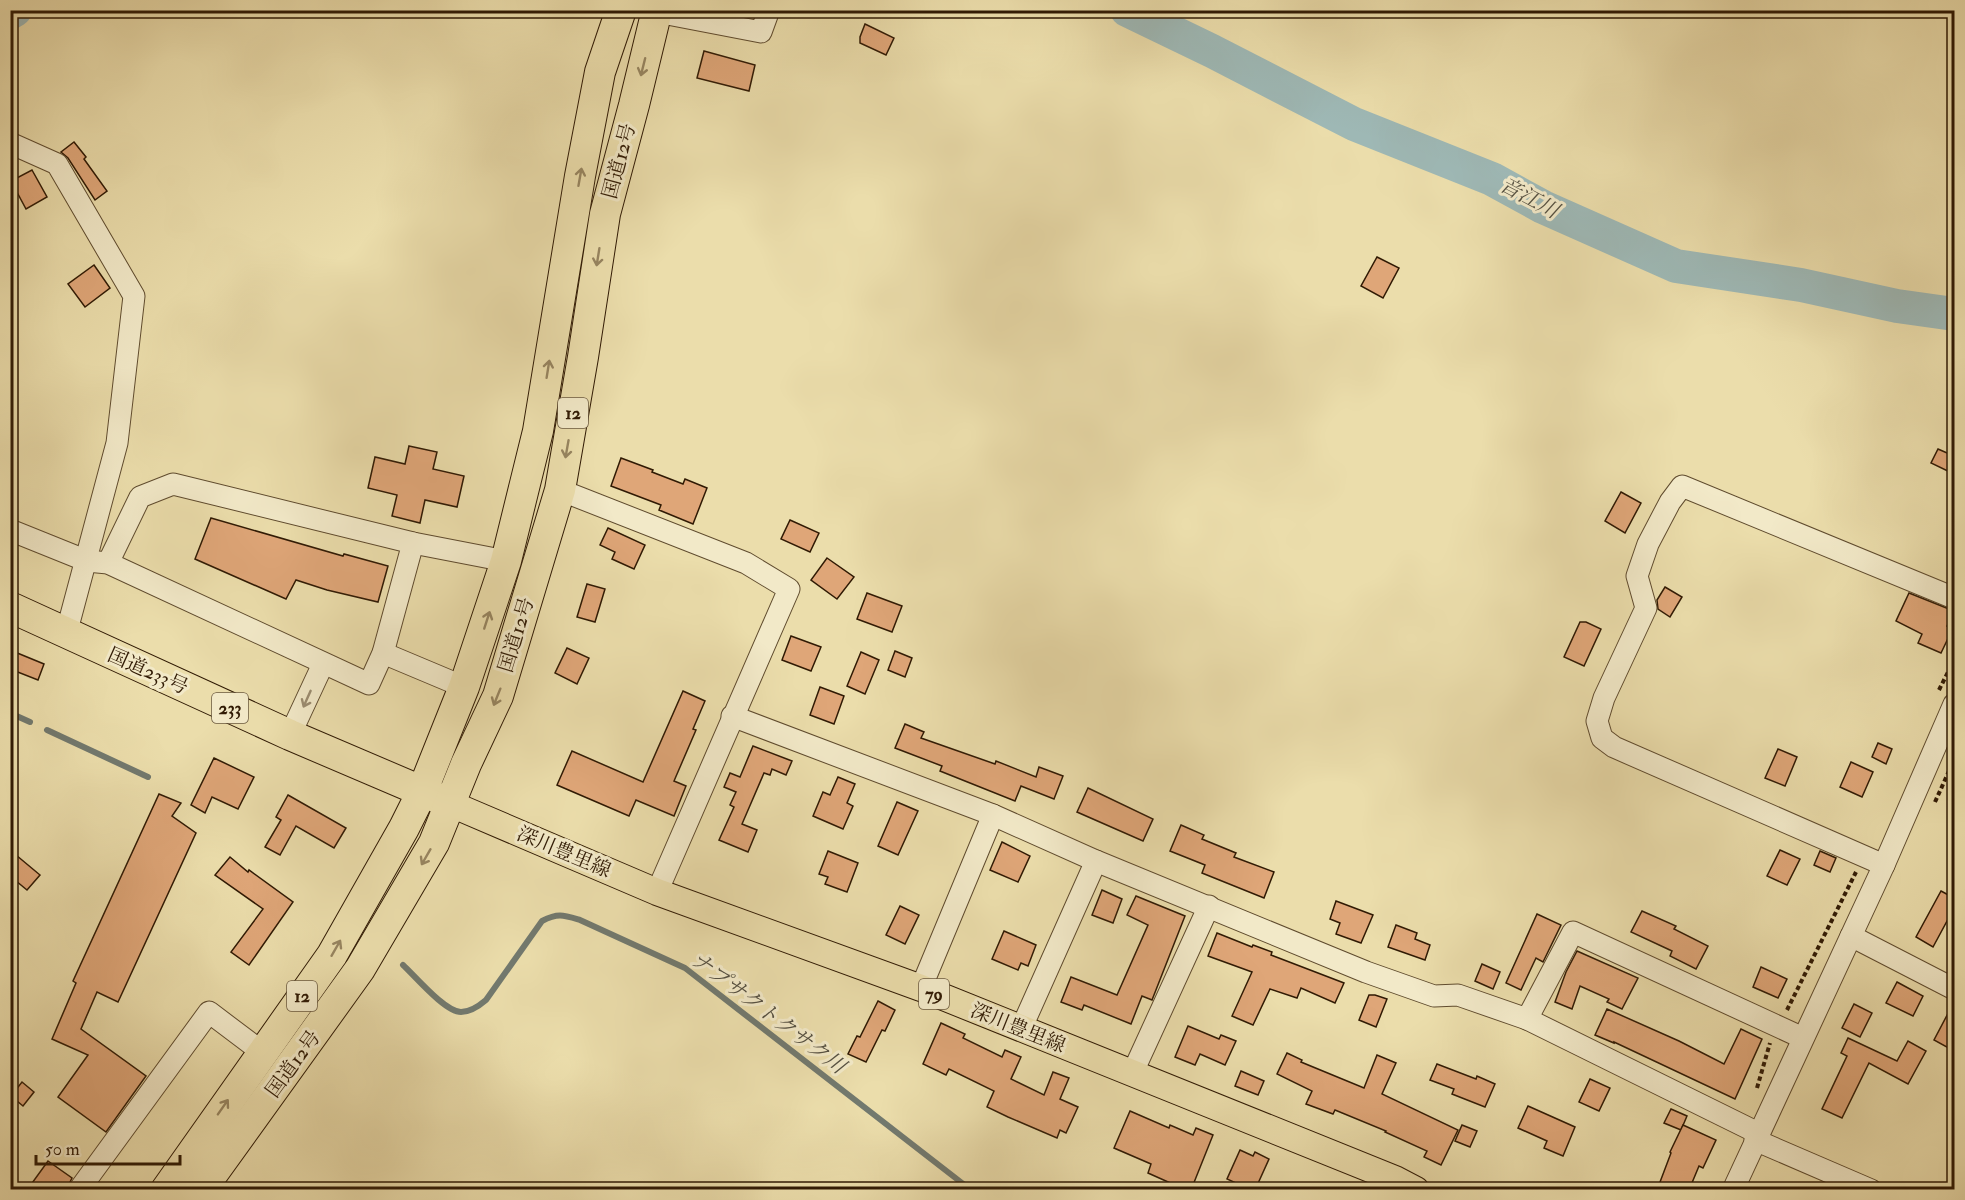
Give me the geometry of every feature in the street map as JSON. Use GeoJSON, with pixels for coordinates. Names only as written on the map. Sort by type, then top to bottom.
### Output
{"type":"FeatureCollection","features":[{"type":"Feature","properties":{"kind":"highway","name":"国道12号"},"geometry":{"type":"LineString","coordinates":[[166,1190],[332,955],[422,792],[464,687],[506,561],[538,431],[580,176],[600,72],[621,10]]}},
{"type":"Feature","properties":{"kind":"highway","name":"国道12号"},"geometry":{"type":"LineString","coordinates":[[201,1190],[360,969],[434,843],[466,764],[498,696],[560,490],[605,213],[657,11]]}},
{"type":"Feature","properties":{"kind":"highway","name":"国道233号"},"geometry":{"type":"LineString","coordinates":[[10,607],[290,735],[451,804]]}},
{"type":"Feature","properties":{"kind":"main road","name":"深川豊里線"},"geometry":{"type":"LineString","coordinates":[[451,804],[657,892],[921,988],[1395,1179],[1416,1190]]}},
{"type":"Feature","properties":{"kind":"street"},"geometry":{"type":"LineString","coordinates":[[657,11],[761,32],[769,10]]}},
{"type":"Feature","properties":{"kind":"street"},"geometry":{"type":"LineString","coordinates":[[10,143],[57,164],[134,296],[117,444],[98,562]]}},
{"type":"Feature","properties":{"kind":"street"},"geometry":{"type":"LineString","coordinates":[[66,634],[98,562],[140,497],[174,484],[413,543],[506,561]]}},
{"type":"Feature","properties":{"kind":"street"},"geometry":{"type":"LineString","coordinates":[[1884,866],[1614,747],[1602,738],[1597,721],[1604,698],[1646,608],[1637,576],[1648,544],[1670,502],[1682,486],[1954,598]]}},
{"type":"Feature","properties":{"kind":"street"},"geometry":{"type":"LineString","coordinates":[[560,490],[746,563],[789,589],[657,892]]}},
{"type":"Feature","properties":{"kind":"street"},"geometry":{"type":"LineString","coordinates":[[10,530],[98,562],[369,684],[383,653],[413,543]]}},
{"type":"Feature","properties":{"kind":"street"},"geometry":{"type":"LineString","coordinates":[[383,653],[464,687]]}},
{"type":"Feature","properties":{"kind":"street"},"geometry":{"type":"LineString","coordinates":[[290,735],[323,664]]}},
{"type":"Feature","properties":{"kind":"street"},"geometry":{"type":"LineString","coordinates":[[1733,1190],[1884,866],[1945,701]]}},
{"type":"Feature","properties":{"kind":"street"},"geometry":{"type":"LineString","coordinates":[[732,717],[993,815],[1096,861],[1366,972],[1434,996],[1458,995],[1527,1019],[1757,1137],[1871,1190]]}},
{"type":"Feature","properties":{"kind":"street"},"geometry":{"type":"LineString","coordinates":[[921,988],[993,815]]}},
{"type":"Feature","properties":{"kind":"street"},"geometry":{"type":"LineString","coordinates":[[1020,1029],[1096,861]]}},
{"type":"Feature","properties":{"kind":"street"},"geometry":{"type":"LineString","coordinates":[[1132,1074],[1209,906]]}},
{"type":"Feature","properties":{"kind":"street"},"geometry":{"type":"LineString","coordinates":[[1527,1019],[1572,932],[1803,1038]]}},
{"type":"Feature","properties":{"kind":"street"},"geometry":{"type":"LineString","coordinates":[[1851,936],[1954,989]]}},
{"type":"Feature","properties":{"kind":"street"},"geometry":{"type":"LineString","coordinates":[[79,1190],[209,1012],[262,1052]]}},
{"type":"Feature","properties":{"kind":"path"},"geometry":{"type":"LineString","coordinates":[[1945,701],[1954,660]]}},
{"type":"Feature","properties":{"kind":"path"},"geometry":{"type":"LineString","coordinates":[[1755,1092],[1770,1043],[1864,856]]}},
{"type":"Feature","properties":{"kind":"building"},"geometry":{"type":"Polygon","coordinates":[[[865,24],[894,38],[886,55],[860,43],[865,24]]]}},
{"type":"Feature","properties":{"kind":"building"},"geometry":{"type":"Polygon","coordinates":[[[704,51],[755,65],[749,91],[697,78],[704,51]]]}},
{"type":"Feature","properties":{"kind":"building"},"geometry":{"type":"Polygon","coordinates":[[[74,142],[107,191],[95,200],[68,158],[61,152],[74,142]]]}},
{"type":"Feature","properties":{"kind":"building"},"geometry":{"type":"Polygon","coordinates":[[[32,170],[47,197],[26,209],[11,181],[32,170]]]}},
{"type":"Feature","properties":{"kind":"building"},"geometry":{"type":"Polygon","coordinates":[[[1377,257],[1399,268],[1383,298],[1361,286],[1377,257]]]}},
{"type":"Feature","properties":{"kind":"building"},"geometry":{"type":"Polygon","coordinates":[[[94,265],[110,288],[85,307],[68,284],[94,265]]]}},
{"type":"Feature","properties":{"kind":"building"},"geometry":{"type":"Polygon","coordinates":[[[409,446],[437,452],[433,469],[464,476],[457,507],[425,500],[420,523],[392,516],[397,495],[368,488],[375,457],[405,464],[409,446]]]}},
{"type":"Feature","properties":{"kind":"building"},"geometry":{"type":"Polygon","coordinates":[[[1938,449],[1954,456],[1954,474],[1931,463],[1938,449]]]}},
{"type":"Feature","properties":{"kind":"building"},"geometry":{"type":"Polygon","coordinates":[[[621,458],[683,484],[685,479],[707,488],[693,524],[659,510],[661,505],[611,486],[621,458]]]}},
{"type":"Feature","properties":{"kind":"building"},"geometry":{"type":"Polygon","coordinates":[[[1621,492],[1641,503],[1625,533],[1605,521],[1621,492]]]}},
{"type":"Feature","properties":{"kind":"building"},"geometry":{"type":"Polygon","coordinates":[[[211,518],[343,556],[344,554],[388,566],[378,602],[296,580],[286,599],[195,559],[211,518]]]}},
{"type":"Feature","properties":{"kind":"building"},"geometry":{"type":"Polygon","coordinates":[[[790,520],[819,533],[810,552],[781,539],[790,520]]]}},
{"type":"Feature","properties":{"kind":"building"},"geometry":{"type":"Polygon","coordinates":[[[608,528],[645,545],[634,569],[612,559],[615,552],[600,545],[608,528]]]}},
{"type":"Feature","properties":{"kind":"building"},"geometry":{"type":"Polygon","coordinates":[[[827,558],[854,577],[837,599],[811,580],[827,558]]]}},
{"type":"Feature","properties":{"kind":"building"},"geometry":{"type":"Polygon","coordinates":[[[587,584],[605,589],[595,622],[577,617],[587,584]]]}},
{"type":"Feature","properties":{"kind":"building"},"geometry":{"type":"Polygon","coordinates":[[[1665,587],[1682,597],[1670,617],[1658,609],[1657,600],[1665,587]]]}},
{"type":"Feature","properties":{"kind":"building"},"geometry":{"type":"Polygon","coordinates":[[[867,593],[902,606],[892,632],[857,619],[867,593]]]}},
{"type":"Feature","properties":{"kind":"building"},"geometry":{"type":"Polygon","coordinates":[[[1909,593],[1954,611],[1947,626],[1953,628],[1941,653],[1918,643],[1922,634],[1896,621],[1909,593]]]}},
{"type":"Feature","properties":{"kind":"building"},"geometry":{"type":"Polygon","coordinates":[[[1580,622],[1586,622],[1601,629],[1584,666],[1564,657],[1580,622]]]}},
{"type":"Feature","properties":{"kind":"building"},"geometry":{"type":"Polygon","coordinates":[[[791,636],[821,647],[811,671],[782,660],[791,636]]]}},
{"type":"Feature","properties":{"kind":"building"},"geometry":{"type":"Polygon","coordinates":[[[567,648],[589,658],[577,684],[555,673],[567,648]]]}},
{"type":"Feature","properties":{"kind":"building"},"geometry":{"type":"Polygon","coordinates":[[[10,650],[44,664],[38,680],[10,669],[10,650]]]}},
{"type":"Feature","properties":{"kind":"building"},"geometry":{"type":"Polygon","coordinates":[[[895,651],[912,658],[905,677],[888,670],[895,651]]]}},
{"type":"Feature","properties":{"kind":"building"},"geometry":{"type":"Polygon","coordinates":[[[861,652],[879,660],[865,694],[847,686],[861,652]]]}},
{"type":"Feature","properties":{"kind":"building"},"geometry":{"type":"Polygon","coordinates":[[[820,687],[844,696],[834,724],[810,715],[820,687]]]}},
{"type":"Feature","properties":{"kind":"building"},"geometry":{"type":"Polygon","coordinates":[[[683,691],[705,701],[693,729],[696,730],[674,781],[686,786],[674,816],[636,800],[629,816],[557,785],[572,751],[643,782],[683,691]]]}},
{"type":"Feature","properties":{"kind":"building"},"geometry":{"type":"Polygon","coordinates":[[[905,724],[924,732],[921,738],[995,764],[996,761],[1036,777],[1039,767],[1063,776],[1054,799],[1021,786],[1015,801],[940,771],[942,766],[895,748],[905,724]]]}},
{"type":"Feature","properties":{"kind":"building"},"geometry":{"type":"Polygon","coordinates":[[[1878,743],[1892,749],[1886,764],[1872,757],[1878,743]]]}},
{"type":"Feature","properties":{"kind":"building"},"geometry":{"type":"Polygon","coordinates":[[[753,746],[792,761],[786,775],[772,769],[770,775],[764,773],[742,824],[757,830],[748,852],[719,840],[734,807],[730,805],[736,792],[724,787],[730,773],[740,777],[753,746]]]}},
{"type":"Feature","properties":{"kind":"building"},"geometry":{"type":"Polygon","coordinates":[[[1778,749],[1797,757],[1785,786],[1765,778],[1778,749]]]}},
{"type":"Feature","properties":{"kind":"building"},"geometry":{"type":"Polygon","coordinates":[[[214,758],[254,777],[238,809],[212,797],[205,813],[191,805],[214,758]]]}},
{"type":"Feature","properties":{"kind":"building"},"geometry":{"type":"Polygon","coordinates":[[[1851,762],[1873,772],[1862,797],[1840,787],[1851,762]]]}},
{"type":"Feature","properties":{"kind":"building"},"geometry":{"type":"Polygon","coordinates":[[[838,777],[855,784],[847,803],[853,806],[843,829],[813,816],[823,792],[830,795],[838,777]]]}},
{"type":"Feature","properties":{"kind":"building"},"geometry":{"type":"Polygon","coordinates":[[[1088,788],[1153,819],[1143,841],[1077,812],[1088,788]]]}},
{"type":"Feature","properties":{"kind":"building"},"geometry":{"type":"Polygon","coordinates":[[[159,794],[181,803],[172,816],[196,833],[118,1002],[97,992],[81,1029],[146,1076],[106,1132],[58,1097],[88,1055],[52,1039],[76,983],[73,981],[159,794]]]}},
{"type":"Feature","properties":{"kind":"building"},"geometry":{"type":"Polygon","coordinates":[[[288,795],[346,828],[334,848],[296,826],[280,855],[265,847],[281,820],[276,817],[288,795]]]}},
{"type":"Feature","properties":{"kind":"building"},"geometry":{"type":"Polygon","coordinates":[[[897,802],[918,811],[898,855],[878,846],[897,802]]]}},
{"type":"Feature","properties":{"kind":"building"},"geometry":{"type":"Polygon","coordinates":[[[1181,825],[1204,835],[1202,839],[1236,853],[1234,857],[1274,872],[1264,898],[1202,873],[1205,865],[1170,851],[1181,825]]]}},
{"type":"Feature","properties":{"kind":"building"},"geometry":{"type":"Polygon","coordinates":[[[1002,842],[1030,856],[1018,882],[990,870],[1002,842]]]}},
{"type":"Feature","properties":{"kind":"building"},"geometry":{"type":"Polygon","coordinates":[[[10,850],[40,875],[27,890],[10,876],[10,850]]]}},
{"type":"Feature","properties":{"kind":"building"},"geometry":{"type":"Polygon","coordinates":[[[1780,850],[1800,859],[1787,885],[1767,876],[1780,850]]]}},
{"type":"Feature","properties":{"kind":"building"},"geometry":{"type":"Polygon","coordinates":[[[828,851],[858,863],[847,892],[825,884],[828,877],[819,874],[828,851]]]}},
{"type":"Feature","properties":{"kind":"building"},"geometry":{"type":"Polygon","coordinates":[[[1820,851],[1836,858],[1830,872],[1814,865],[1820,851]]]}},
{"type":"Feature","properties":{"kind":"building"},"geometry":{"type":"Polygon","coordinates":[[[230,857],[293,902],[249,965],[231,952],[263,909],[215,875],[230,857]]]}},
{"type":"Feature","properties":{"kind":"building"},"geometry":{"type":"Polygon","coordinates":[[[1102,890],[1122,899],[1113,923],[1092,915],[1102,890]]]}},
{"type":"Feature","properties":{"kind":"building"},"geometry":{"type":"Polygon","coordinates":[[[1941,891],[1954,898],[1954,908],[1933,947],[1916,937],[1941,891]]]}},
{"type":"Feature","properties":{"kind":"building"},"geometry":{"type":"Polygon","coordinates":[[[1136,896],[1185,916],[1152,1000],[1142,996],[1131,1024],[1084,1005],[1082,1010],[1061,1002],[1071,977],[1117,995],[1148,925],[1127,915],[1136,896]]]}},
{"type":"Feature","properties":{"kind":"building"},"geometry":{"type":"Polygon","coordinates":[[[1336,901],[1373,915],[1361,943],[1336,934],[1340,923],[1330,919],[1336,901]]]}},
{"type":"Feature","properties":{"kind":"building"},"geometry":{"type":"Polygon","coordinates":[[[900,906],[919,915],[905,944],[886,935],[900,906]]]}},
{"type":"Feature","properties":{"kind":"building"},"geometry":{"type":"Polygon","coordinates":[[[1642,911],[1676,926],[1674,929],[1708,946],[1696,969],[1670,956],[1672,951],[1631,932],[1642,911]]]}},
{"type":"Feature","properties":{"kind":"building"},"geometry":{"type":"Polygon","coordinates":[[[1537,914],[1561,925],[1543,962],[1536,958],[1521,990],[1506,983],[1537,914]]]}},
{"type":"Feature","properties":{"kind":"building"},"geometry":{"type":"Polygon","coordinates":[[[1396,925],[1417,933],[1415,939],[1430,945],[1425,960],[1388,947],[1396,925]]]}},
{"type":"Feature","properties":{"kind":"building"},"geometry":{"type":"Polygon","coordinates":[[[1004,931],[1036,945],[1028,966],[1021,963],[1018,970],[992,959],[1004,931]]]}},
{"type":"Feature","properties":{"kind":"building"},"geometry":{"type":"Polygon","coordinates":[[[1217,933],[1252,947],[1253,945],[1272,952],[1271,955],[1344,983],[1335,1003],[1301,988],[1297,998],[1270,989],[1253,1025],[1232,1016],[1252,972],[1208,956],[1217,933]]]}},
{"type":"Feature","properties":{"kind":"building"},"geometry":{"type":"Polygon","coordinates":[[[1577,951],[1638,978],[1622,1009],[1607,1002],[1609,999],[1580,986],[1572,1009],[1555,1002],[1577,951]]]}},
{"type":"Feature","properties":{"kind":"building"},"geometry":{"type":"Polygon","coordinates":[[[1482,964],[1500,972],[1493,989],[1475,981],[1482,964]]]}},
{"type":"Feature","properties":{"kind":"building"},"geometry":{"type":"Polygon","coordinates":[[[1761,967],[1787,979],[1778,998],[1753,987],[1761,967]]]}},
{"type":"Feature","properties":{"kind":"building"},"geometry":{"type":"Polygon","coordinates":[[[1897,982],[1923,996],[1913,1016],[1886,1003],[1897,982]]]}},
{"type":"Feature","properties":{"kind":"building"},"geometry":{"type":"Polygon","coordinates":[[[1369,995],[1387,999],[1376,1027],[1359,1020],[1369,995]]]}},
{"type":"Feature","properties":{"kind":"building"},"geometry":{"type":"Polygon","coordinates":[[[878,1001],[895,1010],[866,1062],[848,1054],[857,1036],[860,1037],[878,1001]]]}},
{"type":"Feature","properties":{"kind":"building"},"geometry":{"type":"Polygon","coordinates":[[[1954,1002],[1954,1051],[1934,1040],[1954,1002]]]}},
{"type":"Feature","properties":{"kind":"building"},"geometry":{"type":"Polygon","coordinates":[[[1854,1004],[1872,1013],[1860,1037],[1842,1028],[1854,1004]]]}},
{"type":"Feature","properties":{"kind":"building"},"geometry":{"type":"Polygon","coordinates":[[[1607,1009],[1724,1064],[1741,1029],[1762,1039],[1735,1099],[1595,1035],[1607,1009]]]}},
{"type":"Feature","properties":{"kind":"building"},"geometry":{"type":"Polygon","coordinates":[[[941,1023],[965,1034],[963,1038],[1002,1057],[1005,1050],[1021,1057],[1011,1079],[1044,1095],[1053,1072],[1069,1078],[1060,1099],[1078,1107],[1066,1133],[1060,1130],[1057,1138],[987,1107],[994,1091],[949,1069],[946,1075],[923,1064],[941,1023]]]}},
{"type":"Feature","properties":{"kind":"building"},"geometry":{"type":"Polygon","coordinates":[[[1188,1026],[1219,1039],[1221,1035],[1236,1041],[1225,1065],[1200,1054],[1195,1065],[1175,1057],[1188,1026]]]}},
{"type":"Feature","properties":{"kind":"building"},"geometry":{"type":"Polygon","coordinates":[[[1848,1038],[1897,1061],[1908,1041],[1926,1051],[1908,1084],[1869,1063],[1842,1118],[1822,1109],[1847,1056],[1841,1053],[1848,1038]]]}},
{"type":"Feature","properties":{"kind":"building"},"geometry":{"type":"Polygon","coordinates":[[[1287,1053],[1302,1060],[1301,1062],[1364,1088],[1377,1055],[1396,1063],[1382,1094],[1458,1130],[1441,1165],[1424,1157],[1427,1151],[1386,1131],[1335,1110],[1333,1114],[1306,1104],[1312,1091],[1277,1074],[1287,1053]]]}},
{"type":"Feature","properties":{"kind":"building"},"geometry":{"type":"Polygon","coordinates":[[[1437,1064],[1495,1084],[1485,1107],[1452,1094],[1454,1089],[1430,1080],[1437,1064]]]}},
{"type":"Feature","properties":{"kind":"building"},"geometry":{"type":"Polygon","coordinates":[[[1241,1071],[1264,1081],[1258,1095],[1235,1086],[1241,1071]]]}},
{"type":"Feature","properties":{"kind":"building"},"geometry":{"type":"Polygon","coordinates":[[[1590,1079],[1610,1088],[1599,1111],[1579,1102],[1590,1079]]]}},
{"type":"Feature","properties":{"kind":"building"},"geometry":{"type":"Polygon","coordinates":[[[22,1082],[34,1092],[23,1106],[11,1096],[22,1082]]]}},
{"type":"Feature","properties":{"kind":"building"},"geometry":{"type":"Polygon","coordinates":[[[1528,1106],[1575,1127],[1563,1156],[1544,1148],[1547,1141],[1518,1128],[1528,1106]]]}},
{"type":"Feature","properties":{"kind":"building"},"geometry":{"type":"Polygon","coordinates":[[[1671,1109],[1687,1116],[1681,1130],[1664,1123],[1671,1109]]]}},
{"type":"Feature","properties":{"kind":"building"},"geometry":{"type":"Polygon","coordinates":[[[1130,1111],[1169,1128],[1170,1125],[1193,1135],[1196,1128],[1213,1135],[1191,1190],[1186,1190],[1148,1173],[1151,1164],[1114,1148],[1130,1111]]]}},
{"type":"Feature","properties":{"kind":"building"},"geometry":{"type":"Polygon","coordinates":[[[1462,1125],[1477,1131],[1470,1147],[1455,1141],[1462,1125]]]}},
{"type":"Feature","properties":{"kind":"building"},"geometry":{"type":"Polygon","coordinates":[[[1683,1125],[1716,1140],[1703,1168],[1699,1166],[1689,1190],[1657,1190],[1670,1152],[1683,1125]]]}},
{"type":"Feature","properties":{"kind":"building"},"geometry":{"type":"Polygon","coordinates":[[[1240,1150],[1253,1156],[1255,1152],[1269,1159],[1255,1190],[1227,1179],[1240,1150]]]}},
{"type":"Feature","properties":{"kind":"building"},"geometry":{"type":"Polygon","coordinates":[[[48,1161],[72,1178],[66,1190],[27,1190],[48,1161]]]}},
{"type":"Feature","properties":{"kind":"waterway","name":"音江川"},"geometry":{"type":"LineString","coordinates":[[10,13],[15,10]]}},
{"type":"Feature","properties":{"kind":"waterway","name":"音江川"},"geometry":{"type":"LineString","coordinates":[[1127,10],[1354,124],[1492,179],[1543,207],[1676,266],[1801,285],[1897,306],[1954,314]]}},
{"type":"Feature","properties":{"kind":"waterway","name":"ナプサクトクサク川"},"geometry":{"type":"LineString","coordinates":[[10,713],[30,722]]}},
{"type":"Feature","properties":{"kind":"waterway","name":"ナプサクトクサク川"},"geometry":{"type":"LineString","coordinates":[[47,730],[148,777]]}},
{"type":"Feature","properties":{"kind":"waterway","name":"ナプサクトクサク川"},"geometry":{"type":"LineString","coordinates":[[403,965],[430,993],[447,1006],[461,1012],[468,1011],[486,1000],[542,921],[561,916],[580,920],[685,968],[971,1190]]}}]}
